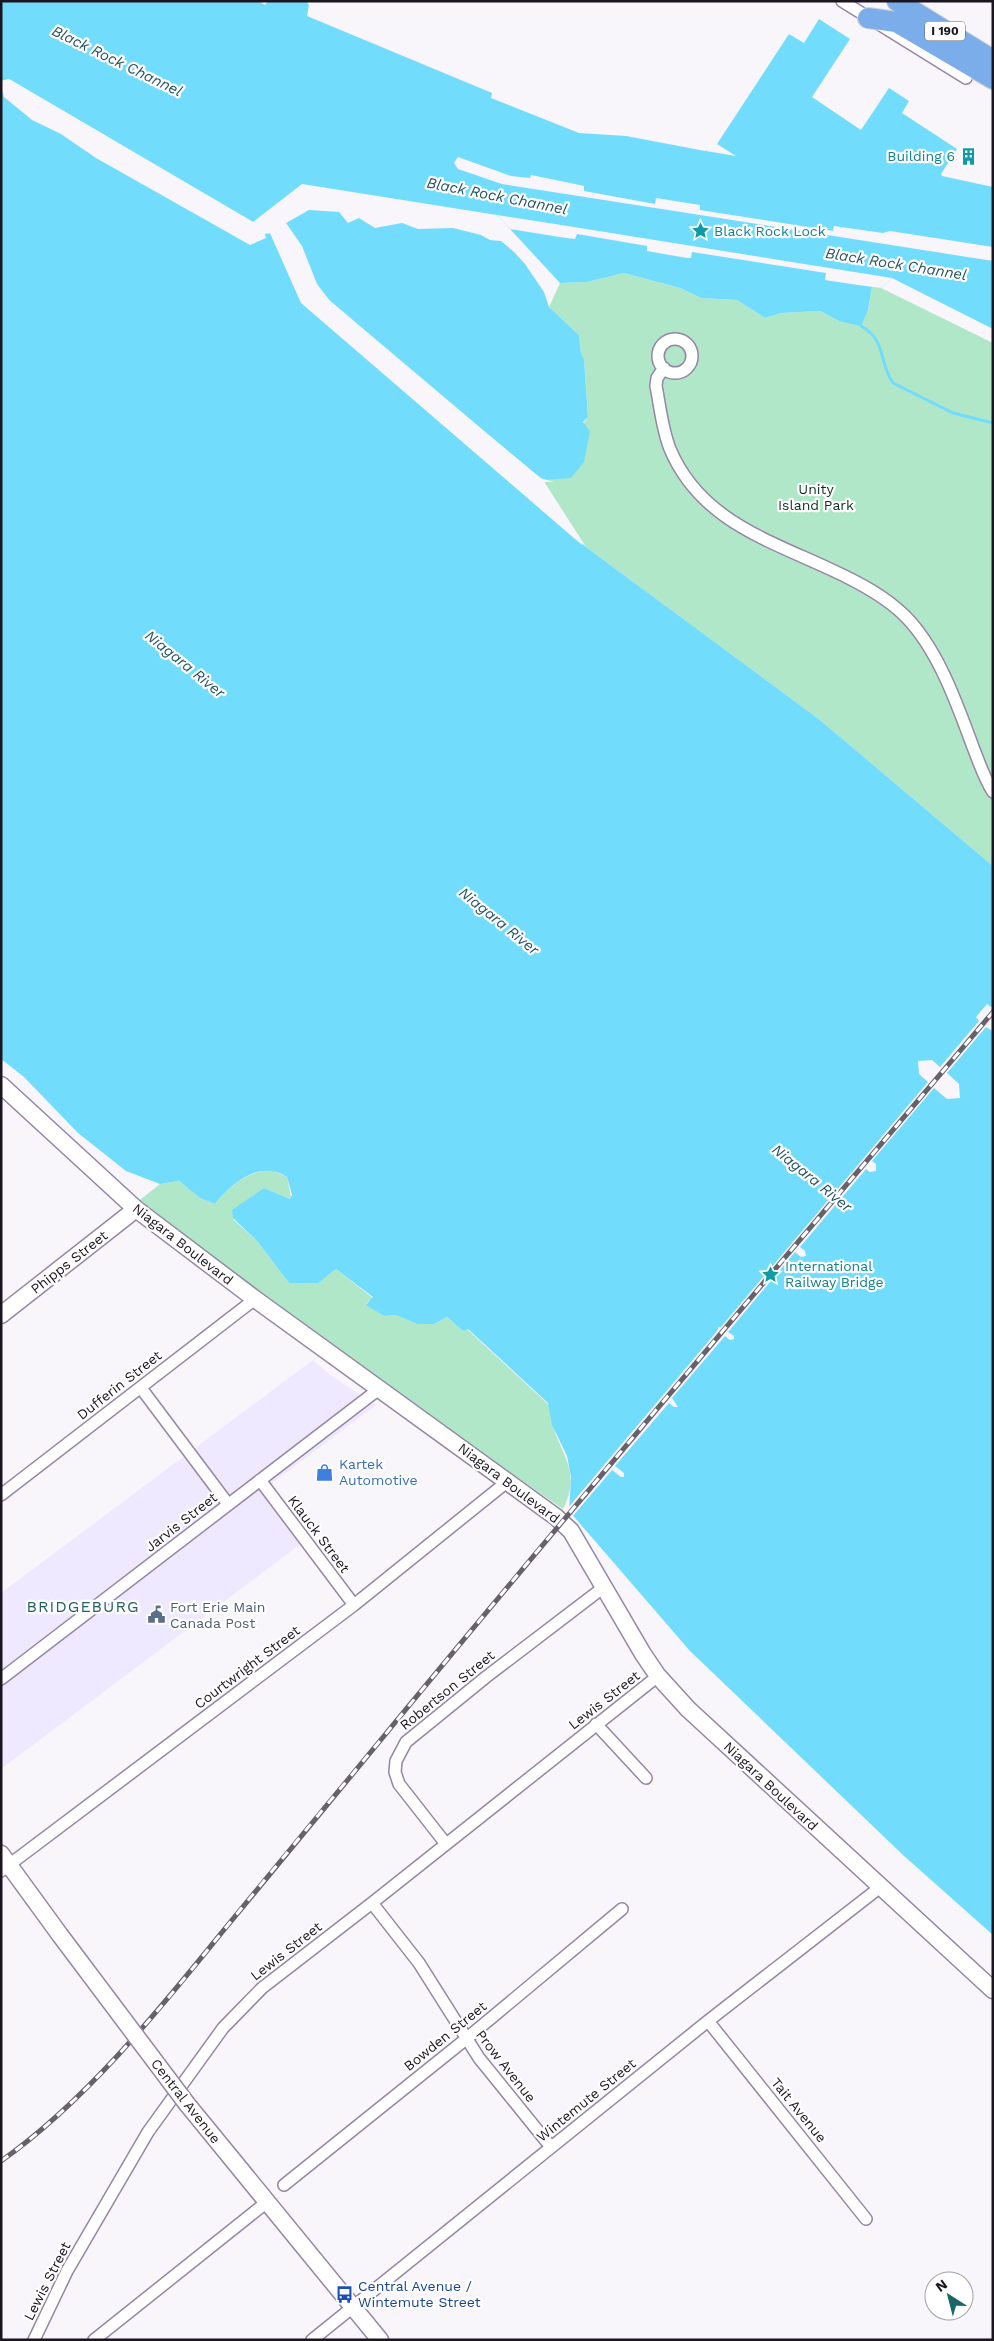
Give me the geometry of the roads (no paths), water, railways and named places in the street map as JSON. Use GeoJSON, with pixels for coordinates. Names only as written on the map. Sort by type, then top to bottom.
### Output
{"type":"FeatureCollection","features":[{"type":"Feature","properties":{"kind":"highway","name":"I 190"},"geometry":{"type":"LineString","coordinates":[[898,1],[993,60]]}},
{"type":"Feature","properties":{"kind":"highway","name":"I 190"},"geometry":{"type":"LineString","coordinates":[[918,1],[993,45]]}},
{"type":"Feature","properties":{"kind":"highway"},"geometry":{"type":"LineString","coordinates":[[868,18],[896,22],[993,79]]}},
{"type":"Feature","properties":{"kind":"main road","name":"Niagara Boulevard"},"geometry":{"type":"LineString","coordinates":[[1,1085],[136,1209],[255,1299],[556,1516],[571,1531],[658,1676],[688,1709],[993,1990]]}},
{"type":"Feature","properties":{"kind":"main road","name":"Phipps Street"},"geometry":{"type":"LineString","coordinates":[[1,1315],[136,1209]]}},
{"type":"Feature","properties":{"kind":"main road","name":"Central Avenue"},"geometry":{"type":"LineString","coordinates":[[4,1863],[187,2104],[380,2340]]}},
{"type":"Feature","properties":{"kind":"street"},"geometry":{"type":"LineString","coordinates":[[842,1],[966,78]]}},
{"type":"Feature","properties":{"kind":"street"},"geometry":{"type":"LineString","coordinates":[[664,368],[657,378],[656,386],[665,433],[673,456],[686,477],[706,500],[730,521],[858,582],[905,616],[926,643],[955,700],[993,792]]}},
{"type":"Feature","properties":{"kind":"street","name":"Dufferin Street"},"geometry":{"type":"LineString","coordinates":[[1,1495],[255,1299]]}},
{"type":"Feature","properties":{"kind":"street"},"geometry":{"type":"LineString","coordinates":[[140,1388],[228,1504]]}},
{"type":"Feature","properties":{"kind":"street","name":"Jarvis Street"},"geometry":{"type":"LineString","coordinates":[[1,1679],[379,1389]]}},
{"type":"Feature","properties":{"kind":"street","name":"Klauck Street"},"geometry":{"type":"LineString","coordinates":[[260,1480],[354,1605]]}},
{"type":"Feature","properties":{"kind":"street","name":"Courtwright Street"},"geometry":{"type":"LineString","coordinates":[[4,1863],[354,1605],[508,1481]]}},
{"type":"Feature","properties":{"kind":"street","name":"Robertson Street"},"geometry":{"type":"LineString","coordinates":[[446,1844],[399,1784],[394,1772],[396,1761],[406,1742],[486,1677],[604,1586]]}},
{"type":"Feature","properties":{"kind":"street","name":"Lewis Street"},"geometry":{"type":"LineString","coordinates":[[34,2340],[67,2271],[148,2132],[223,2028],[262,1988],[658,1676]]}},
{"type":"Feature","properties":{"kind":"street"},"geometry":{"type":"LineString","coordinates":[[596,1724],[646,1778]]}},
{"type":"Feature","properties":{"kind":"street","name":"Wintemute Street"},"geometry":{"type":"LineString","coordinates":[[312,2340],[708,2021],[874,1892],[879,1885]]}},
{"type":"Feature","properties":{"kind":"street","name":"Prow Avenue"},"geometry":{"type":"LineString","coordinates":[[372,1903],[429,1978],[466,2039],[551,2147]]}},
{"type":"Feature","properties":{"kind":"street","name":"Bowden Street"},"geometry":{"type":"LineString","coordinates":[[284,2185],[466,2039],[622,1909]]}},
{"type":"Feature","properties":{"kind":"street","name":"Tait Avenue"},"geometry":{"type":"LineString","coordinates":[[708,2021],[866,2218]]}},
{"type":"Feature","properties":{"kind":"street"},"geometry":{"type":"LineString","coordinates":[[94,2340],[266,2202]]}},
{"type":"Feature","properties":{"kind":"water","name":"Black Rock Channel"},"geometry":{"type":"Polygon","coordinates":[[[1,1],[258,1],[265,5],[268,1],[306,1],[309,5],[307,16],[492,93],[491,98],[579,133],[626,136],[705,151],[717,144],[789,34],[804,43],[819,19],[850,39],[812,97],[861,130],[889,88],[909,101],[902,113],[957,149],[941,174],[942,176],[993,187],[993,329],[892,278],[881,288],[872,287],[868,310],[861,326],[839,321],[820,311],[781,313],[765,318],[737,300],[701,298],[680,288],[624,273],[587,282],[560,283],[497,215],[302,184],[253,222],[9,79],[1,81],[1,1]]]}},
{"type":"Feature","properties":{"kind":"water","name":"Niagara River"},"geometry":{"type":"Polygon","coordinates":[[[1,88],[2,91],[252,235],[274,233],[305,305],[586,547],[820,720],[993,866],[993,1935],[903,1855],[690,1651],[569,1511],[571,1477],[567,1456],[552,1425],[548,1403],[468,1329],[463,1331],[447,1317],[434,1324],[417,1324],[396,1315],[384,1316],[366,1305],[373,1297],[336,1269],[318,1283],[289,1283],[258,1242],[233,1218],[232,1210],[264,1188],[290,1199],[292,1195],[287,1177],[277,1172],[257,1172],[238,1181],[215,1204],[200,1198],[179,1181],[160,1184],[126,1171],[78,1133],[24,1077],[1,1059],[1,88]]]}},
{"type":"Feature","properties":{"kind":"water"},"geometry":{"type":"Polygon","coordinates":[[[309,210],[339,212],[348,223],[359,218],[375,228],[402,223],[418,229],[453,228],[481,235],[490,240],[501,241],[514,252],[525,264],[544,292],[549,307],[579,335],[581,353],[584,359],[588,417],[583,422],[590,431],[584,462],[571,478],[543,480],[491,437],[483,434],[330,301],[317,284],[302,246],[286,223],[309,210]]]}},
{"type":"Feature","properties":{"kind":"waterway"},"geometry":{"type":"LineString","coordinates":[[861,326],[875,338],[879,345],[885,367],[893,383],[953,413],[993,423]]}},
{"type":"Feature","properties":{"kind":"railway"},"geometry":{"type":"LineString","coordinates":[[1,2161],[62,2111],[147,2023],[535,1554],[993,1012]]}},
{"type":"Feature","properties":{"kind":"place","name":"Building 6"},"geometry":{"type":"Point","coordinates":[969,156]}},
{"type":"Feature","properties":{"kind":"place","name":"Black Rock Lock"},"geometry":{"type":"Point","coordinates":[700,231]}},
{"type":"Feature","properties":{"kind":"place","name":"International Railway Bridge"},"geometry":{"type":"Point","coordinates":[771,1274]}},
{"type":"Feature","properties":{"kind":"place","name":"Kartek Automotive"},"geometry":{"type":"Point","coordinates":[325,1472]}},
{"type":"Feature","properties":{"kind":"place","name":"Fort Erie Main Canada Post"},"geometry":{"type":"Point","coordinates":[156,1615]}},
{"type":"Feature","properties":{"kind":"place","name":"Central Avenue / Wintemute Street"},"geometry":{"type":"Point","coordinates":[344,2294]}},
{"type":"Feature","properties":{"kind":"district","name":"BRIDGEBURG"},"geometry":{"type":"Point","coordinates":[83,1606]}},
{"type":"Feature","properties":{"kind":"park label","name":"Unity Island Park"},"geometry":{"type":"Point","coordinates":[816,498]}}]}
